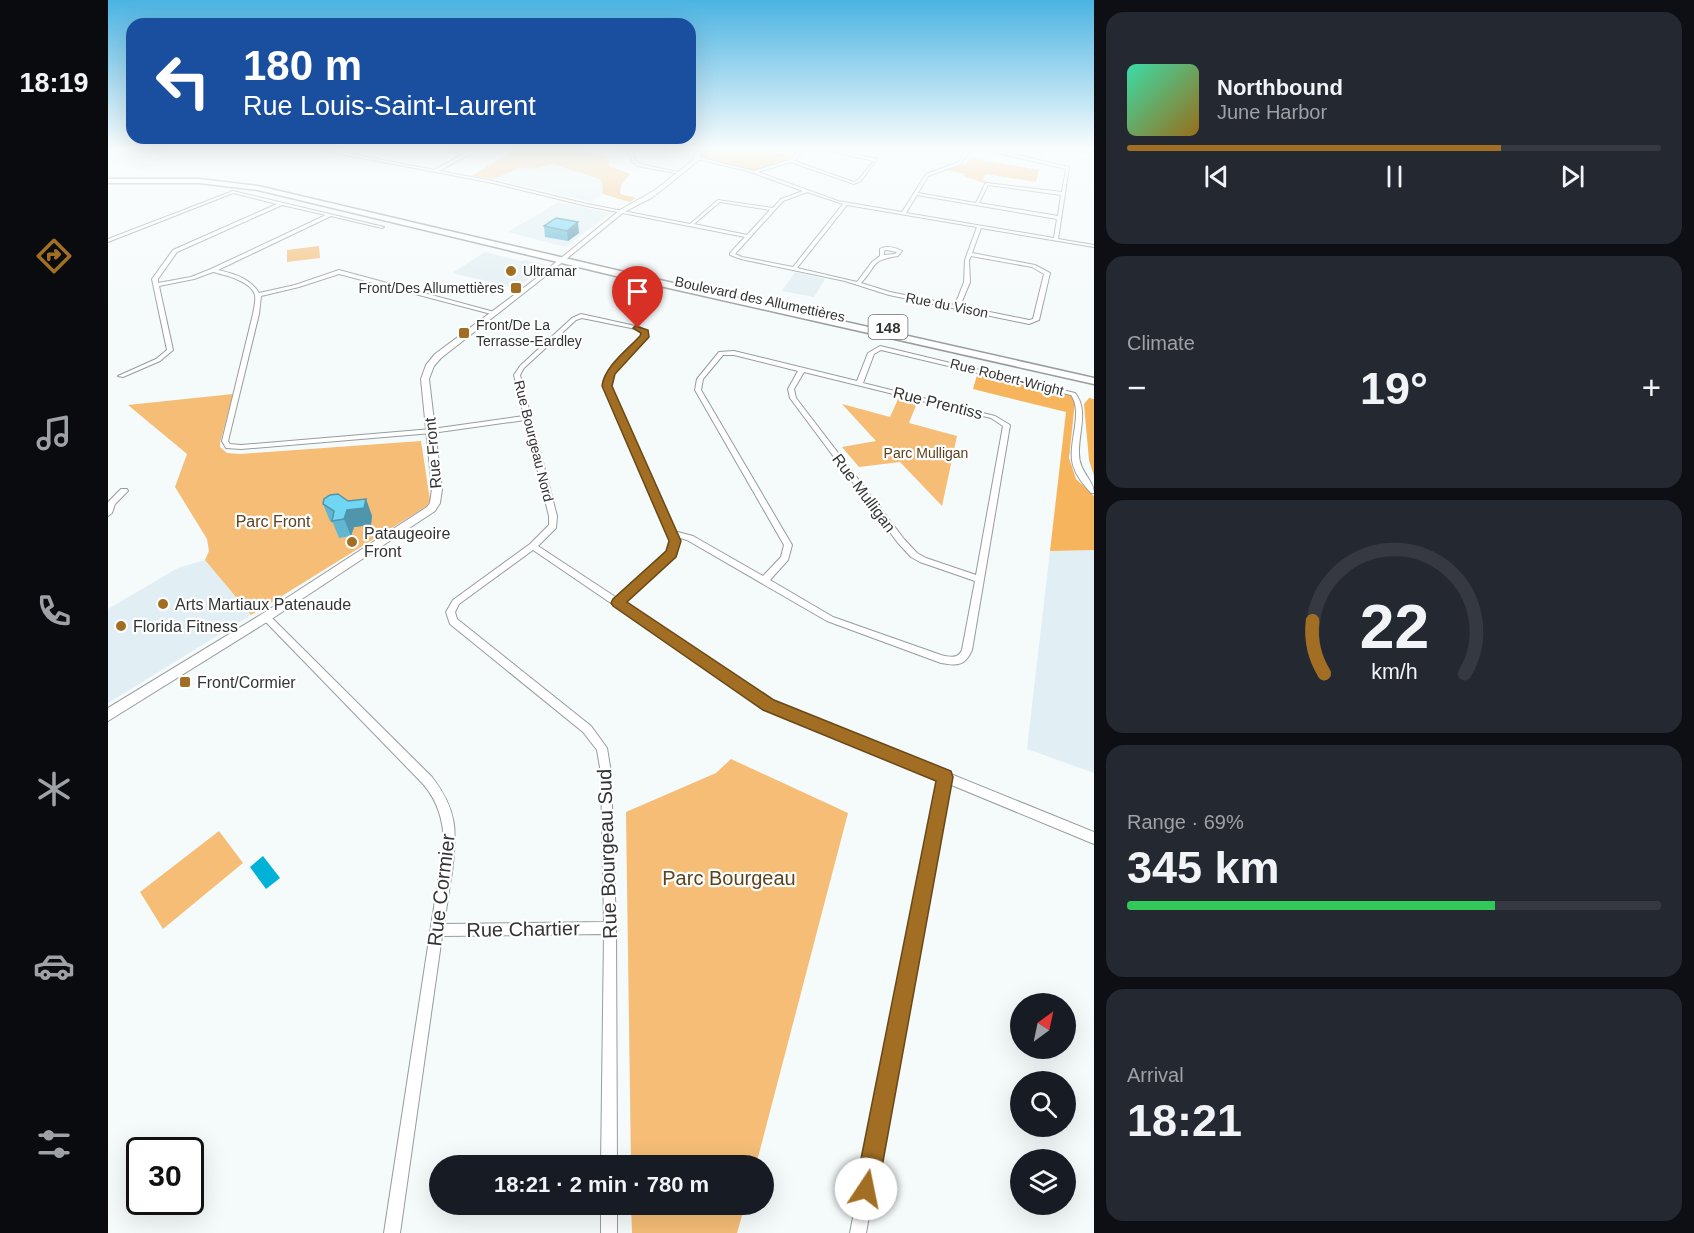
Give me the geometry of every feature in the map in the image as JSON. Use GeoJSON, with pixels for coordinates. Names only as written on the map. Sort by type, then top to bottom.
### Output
{"type":"FeatureCollection","features":[{"type":"Feature","properties":{"kind":"highway","name":"Boulevard des Allumettières"},"geometry":{"type":"LineString","coordinates":[[344,208],[1094,381]]}},
{"type":"Feature","properties":{"kind":"highway","name":"Boulevard des Allumettières"},"geometry":{"type":"LineString","coordinates":[[569,259],[1094,373]]}},
{"type":"Feature","properties":{"kind":"street"},"geometry":{"type":"LineString","coordinates":[[108,241],[193,208]]}},
{"type":"Feature","properties":{"kind":"street"},"geometry":{"type":"LineString","coordinates":[[121,376],[159,360],[170,351],[155,277],[175,252],[274,208]]}},
{"type":"Feature","properties":{"kind":"street"},"geometry":{"type":"LineString","coordinates":[[297,208],[382,227]]}},
{"type":"Feature","properties":{"kind":"street"},"geometry":{"type":"LineString","coordinates":[[606,208],[747,236],[773,209]]}},
{"type":"Feature","properties":{"kind":"street","name":"Rue Front"},"geometry":{"type":"LineString","coordinates":[[569,259],[628,208]]}},
{"type":"Feature","properties":{"kind":"street","name":"Rue Front"},"geometry":{"type":"LineString","coordinates":[[108,716],[266,617],[431,508],[435,503],[437,489],[425,379],[430,365],[438,356],[536,281],[637,208]]}},
{"type":"Feature","properties":{"kind":"street"},"geometry":{"type":"LineString","coordinates":[[691,225],[711,208]]}},
{"type":"Feature","properties":{"kind":"street"},"geometry":{"type":"LineString","coordinates":[[763,208],[773,209]]}},
{"type":"Feature","properties":{"kind":"street"},"geometry":{"type":"LineString","coordinates":[[794,269],[843,208]]}},
{"type":"Feature","properties":{"kind":"street"},"geometry":{"type":"LineString","coordinates":[[869,208],[1094,246]]}},
{"type":"Feature","properties":{"kind":"street"},"geometry":{"type":"LineString","coordinates":[[904,213],[907,208]]}},
{"type":"Feature","properties":{"kind":"street"},"geometry":{"type":"LineString","coordinates":[[998,208],[1059,218]]}},
{"type":"Feature","properties":{"kind":"street"},"geometry":{"type":"LineString","coordinates":[[1056,239],[1061,208]]}},
{"type":"Feature","properties":{"kind":"street"},"geometry":{"type":"LineString","coordinates":[[156,285],[192,278],[213,270],[330,215]]}},
{"type":"Feature","properties":{"kind":"street"},"geometry":{"type":"LineString","coordinates":[[957,307],[967,282],[969,254],[980,226]]}},
{"type":"Feature","properties":{"kind":"street","name":"Rue du Vison"},"geometry":{"type":"LineString","coordinates":[[747,236],[732,251],[733,255],[858,283],[889,293],[1029,322],[1036,320],[1047,273],[1034,266],[969,254]]}},
{"type":"Feature","properties":{"kind":"street"},"geometry":{"type":"LineString","coordinates":[[858,283],[882,255]]}},
{"type":"Feature","properties":{"kind":"street"},"geometry":{"type":"LineString","coordinates":[[213,270],[248,282],[258,295],[256,314],[225,438],[228,446],[241,447],[432,431],[526,418]]}},
{"type":"Feature","properties":{"kind":"street"},"geometry":{"type":"LineString","coordinates":[[258,295],[297,286],[339,272],[495,313]]}},
{"type":"Feature","properties":{"kind":"street","name":"Rue Bourgeau Nord"},"geometry":{"type":"LineString","coordinates":[[533,546],[550,531],[554,520],[517,380],[519,370],[574,319],[589,316],[645,332],[645,337],[611,372],[607,386],[673,533]]}},
{"type":"Feature","properties":{"kind":"street","name":"Rue Robert-Wright"},"geometry":{"type":"LineString","coordinates":[[859,384],[871,353],[880,348],[1073,393],[1080,402],[1076,462],[1082,478],[1094,491]]}},
{"type":"Feature","properties":{"kind":"street","name":"Rue Prentiss"},"geometry":{"type":"LineString","coordinates":[[673,533],[690,538],[764,581],[835,622],[941,659],[958,662],[963,659],[968,650],[1007,425],[993,417],[802,370],[725,352],[718,355],[698,383],[700,394],[786,538],[788,552],[785,558],[764,581]]}},
{"type":"Feature","properties":{"kind":"street","name":"Rue Mulligan"},"geometry":{"type":"LineString","coordinates":[[802,370],[791,389],[793,398],[901,541],[914,555],[923,560],[979,579]]}},
{"type":"Feature","properties":{"kind":"street"},"geometry":{"type":"LineString","coordinates":[[108,513],[111,502],[124,491]]}},
{"type":"Feature","properties":{"kind":"street"},"geometry":{"type":"LineString","coordinates":[[617,603],[672,553],[675,541],[673,533]]}},
{"type":"Feature","properties":{"kind":"street"},"geometry":{"type":"LineString","coordinates":[[533,546],[769,705],[1094,838]]}},
{"type":"Feature","properties":{"kind":"street","name":"Rue Bourgeau Sud"},"geometry":{"type":"LineString","coordinates":[[533,546],[456,602],[452,606],[450,616],[587,729],[602,748],[606,773],[610,928],[609,1155]]}},
{"type":"Feature","properties":{"kind":"street","name":"Rue Cormier"},"geometry":{"type":"LineString","coordinates":[[266,617],[428,781],[443,803],[450,830],[392,1233]]}},
{"type":"Feature","properties":{"kind":"street"},"geometry":{"type":"LineString","coordinates":[[858,1233],[945,777]]}},
{"type":"Feature","properties":{"kind":"street","name":"Rue Chartier"},"geometry":{"type":"LineString","coordinates":[[437,930],[610,928]]}},
{"type":"Feature","properties":{"kind":"street"},"geometry":{"type":"LineString","coordinates":[[609,1215],[609,1233]]}},
{"type":"Feature","properties":{"kind":"shaded area"},"geometry":{"type":"Polygon","coordinates":[[[549,208],[584,208],[610,213],[566,247],[508,232],[549,208]]]}},
{"type":"Feature","properties":{"kind":"shaded area"},"geometry":{"type":"Polygon","coordinates":[[[485,252],[547,265],[517,288],[452,273],[485,252]]]}},
{"type":"Feature","properties":{"kind":"shaded area"},"geometry":{"type":"Polygon","coordinates":[[[795,272],[825,279],[814,297],[782,291],[795,272]]]}},
{"type":"Feature","properties":{"kind":"shaded area"},"geometry":{"type":"Polygon","coordinates":[[[978,372],[1072,396],[1075,402],[1069,458],[1076,479],[1094,496],[1094,550],[1050,551],[1066,412],[973,389],[978,372]]]}},
{"type":"Feature","properties":{"kind":"shaded area"},"geometry":{"type":"Polygon","coordinates":[[[1089,398],[1094,399],[1094,476],[1089,460],[1084,404],[1089,398]]]}},
{"type":"Feature","properties":{"kind":"shaded area"},"geometry":{"type":"Polygon","coordinates":[[[1094,550],[1094,773],[1027,749],[1050,551],[1094,550]]]}},
{"type":"Feature","properties":{"kind":"shaded area"},"geometry":{"type":"Polygon","coordinates":[[[205,560],[251,615],[108,703],[108,609],[178,568],[205,560]]]}},
{"type":"Feature","properties":{"kind":"green space"},"geometry":{"type":"Polygon","coordinates":[[[319,246],[320,258],[287,262],[287,250],[319,246]]]}},
{"type":"Feature","properties":{"kind":"green space","name":"Parc Front"},"geometry":{"type":"Polygon","coordinates":[[[233,394],[220,443],[220,447],[227,453],[240,454],[421,441],[430,500],[427,506],[251,615],[205,560],[209,551],[207,539],[175,487],[187,454],[128,405],[233,394]]]}},
{"type":"Feature","properties":{"kind":"green space","name":"Parc Mulligan"},"geometry":{"type":"Polygon","coordinates":[[[899,397],[917,403],[909,423],[957,436],[942,506],[900,462],[859,467],[842,447],[876,441],[842,404],[890,417],[899,397]]]}},
{"type":"Feature","properties":{"kind":"green space","name":"Parc Bourgeau"},"geometry":{"type":"Polygon","coordinates":[[[731,759],[848,813],[759,1155],[631,1155],[626,812],[716,773],[731,759]]]}},
{"type":"Feature","properties":{"kind":"green space"},"geometry":{"type":"Polygon","coordinates":[[[219,831],[243,863],[163,929],[140,892],[219,831]]]}},
{"type":"Feature","properties":{"kind":"green space"},"geometry":{"type":"Polygon","coordinates":[[[631,1215],[742,1215],[737,1233],[632,1233],[631,1215]]]}},
{"type":"Feature","properties":{"kind":"water"},"geometry":{"type":"Polygon","coordinates":[[[263,856],[280,878],[266,889],[250,867],[263,856]]]}},
{"type":"Feature","properties":{"kind":"building"},"geometry":{"type":"Polygon","coordinates":[[[556,218],[578,222],[567,231],[544,226],[556,218]]]}},
{"type":"Feature","properties":{"kind":"building"},"geometry":{"type":"Polygon","coordinates":[[[338,494],[348,501],[366,499],[364,508],[347,510],[344,519],[332,521],[334,511],[323,504],[324,499],[338,494]]]}},
{"type":"Feature","properties":{"kind":"place","name":"Ultramar"},"geometry":{"type":"Point","coordinates":[511,271]}},
{"type":"Feature","properties":{"kind":"place","name":"Front/Des Allumettières"},"geometry":{"type":"Point","coordinates":[516,288]}},
{"type":"Feature","properties":{"kind":"place","name":"Front/De La Terrasse-Eardley"},"geometry":{"type":"Point","coordinates":[464,333]}},
{"type":"Feature","properties":{"kind":"place","name":"Pataugeoire Front"},"geometry":{"type":"Point","coordinates":[352,542]}},
{"type":"Feature","properties":{"kind":"place","name":"Arts Martiaux Patenaude"},"geometry":{"type":"Point","coordinates":[163,604]}},
{"type":"Feature","properties":{"kind":"place","name":"Florida Fitness"},"geometry":{"type":"Point","coordinates":[121,626]}},
{"type":"Feature","properties":{"kind":"place","name":"Front/Cormier"},"geometry":{"type":"Point","coordinates":[185,682]}},
{"type":"Feature","properties":{"kind":"route"},"geometry":{"type":"LineString","coordinates":[[638,328],[645,332],[645,337],[611,372],[607,386],[673,533],[675,547],[672,553],[617,603],[758,699],[782,712],[945,777],[866,1189]]}}]}
